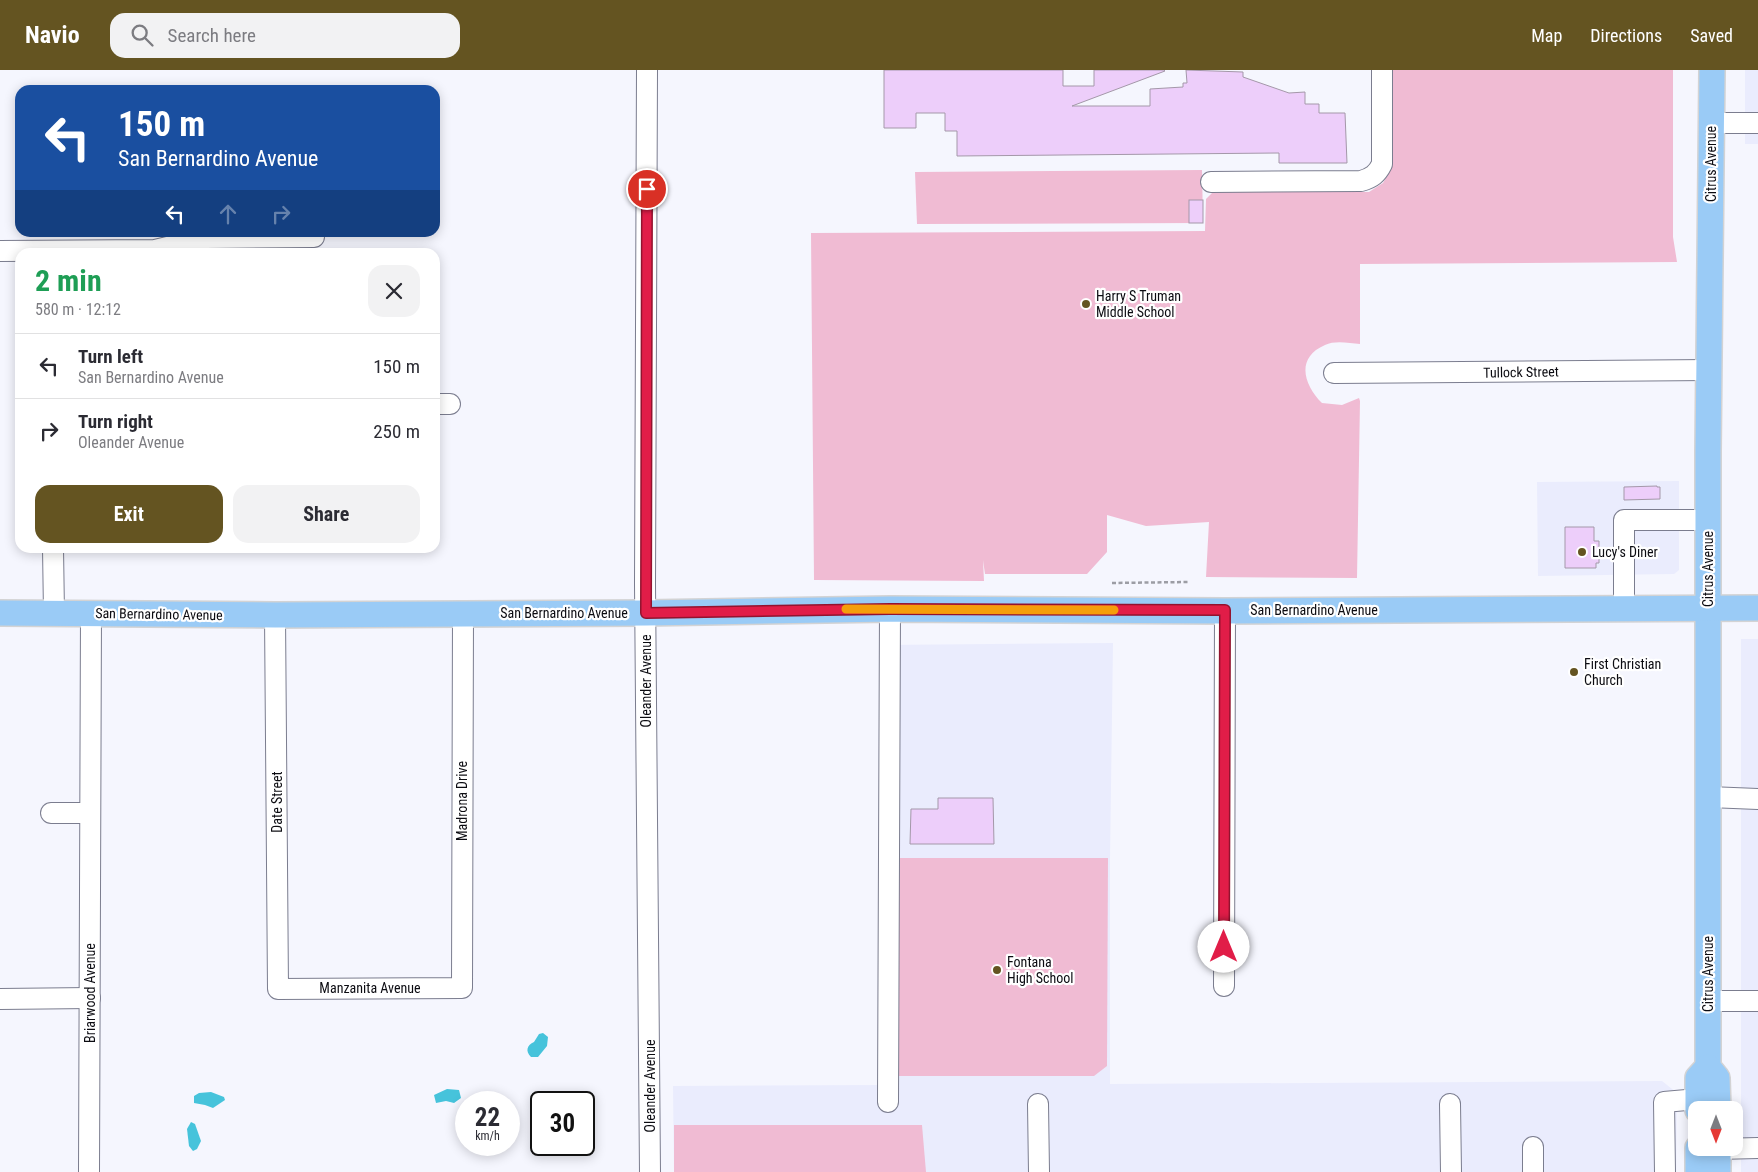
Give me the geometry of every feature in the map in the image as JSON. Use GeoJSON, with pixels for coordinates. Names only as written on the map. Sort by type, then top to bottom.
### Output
{"type":"FeatureCollection","features":[{"type":"Feature","properties":{"kind":"main road","name":"Citrus Avenue"},"geometry":{"type":"LineString","coordinates":[[1704,1101],[1698,1078],[1708,1067],[1708,520],[1712,70]]}},
{"type":"Feature","properties":{"kind":"main road","name":"San Bernardino Avenue"},"geometry":{"type":"LineString","coordinates":[[0,613],[275,615],[646,613],[890,609],[1758,608]]}},
{"type":"Feature","properties":{"kind":"main road"},"geometry":{"type":"LineString","coordinates":[[1698,1172],[1711,1156]]}},
{"type":"Feature","properties":{"kind":"street","name":"Oleander Avenue"},"geometry":{"type":"LineString","coordinates":[[647,70],[646,613],[650,1172]]}},
{"type":"Feature","properties":{"kind":"street"},"geometry":{"type":"LineString","coordinates":[[1211,182],[1361,181],[1371,178],[1378,173],[1382,164],[1382,70]]}},
{"type":"Feature","properties":{"kind":"street"},"geometry":{"type":"LineString","coordinates":[[1711,123],[1758,123]]}},
{"type":"Feature","properties":{"kind":"street"},"geometry":{"type":"LineString","coordinates":[[163,248],[206,238],[249,245],[314,237]]}},
{"type":"Feature","properties":{"kind":"street"},"geometry":{"type":"LineString","coordinates":[[0,251],[15,251]]}},
{"type":"Feature","properties":{"kind":"street","name":"Tullock Street"},"geometry":{"type":"LineString","coordinates":[[1334,374],[1709,370]]}},
{"type":"Feature","properties":{"kind":"street"},"geometry":{"type":"LineString","coordinates":[[1624,609],[1624,520],[1708,520]]}},
{"type":"Feature","properties":{"kind":"street"},"geometry":{"type":"LineString","coordinates":[[54,553],[54,613]]}},
{"type":"Feature","properties":{"kind":"street"},"geometry":{"type":"LineString","coordinates":[[888,1102],[890,609]]}},
{"type":"Feature","properties":{"kind":"street"},"geometry":{"type":"LineString","coordinates":[[1224,986],[1225,610]]}},
{"type":"Feature","properties":{"kind":"street","name":"Briarwood Avenue"},"geometry":{"type":"LineString","coordinates":[[89,1172],[91,613]]}},
{"type":"Feature","properties":{"kind":"street","name":"Madrona Drive"},"geometry":{"type":"LineString","coordinates":[[462,988],[463,614]]}},
{"type":"Feature","properties":{"kind":"street","name":"Date Street"},"geometry":{"type":"LineString","coordinates":[[275,615],[278,989]]}},
{"type":"Feature","properties":{"kind":"street"},"geometry":{"type":"LineString","coordinates":[[1709,797],[1758,799]]}},
{"type":"Feature","properties":{"kind":"street"},"geometry":{"type":"LineString","coordinates":[[51,813],[89,813]]}},
{"type":"Feature","properties":{"kind":"street","name":"Manzanita Avenue"},"geometry":{"type":"LineString","coordinates":[[278,989],[462,988]]}},
{"type":"Feature","properties":{"kind":"street"},"geometry":{"type":"LineString","coordinates":[[0,999],[90,998]]}},
{"type":"Feature","properties":{"kind":"street"},"geometry":{"type":"LineString","coordinates":[[1708,1001],[1758,1001]]}},
{"type":"Feature","properties":{"kind":"street"},"geometry":{"type":"LineString","coordinates":[[1665,1172],[1664,1102],[1688,1104]]}},
{"type":"Feature","properties":{"kind":"street"},"geometry":{"type":"LineString","coordinates":[[1038,1104],[1039,1172]]}},
{"type":"Feature","properties":{"kind":"street"},"geometry":{"type":"LineString","coordinates":[[1450,1104],[1451,1172]]}},
{"type":"Feature","properties":{"kind":"street"},"geometry":{"type":"LineString","coordinates":[[1533,1146],[1533,1172]]}},
{"type":"Feature","properties":{"kind":"street"},"geometry":{"type":"LineString","coordinates":[[1743,1150],[1758,1148]]}},
{"type":"Feature","properties":{"kind":"path"},"geometry":{"type":"LineString","coordinates":[[1112,583],[1188,582]]}},
{"type":"Feature","properties":{"kind":"shaded area","name":"Harry S Truman Middle School"},"geometry":{"type":"Polygon","coordinates":[[[1392,70],[1673,70],[1673,237],[1677,262],[1360,264],[1360,344],[1329,343],[1316,350],[1309,357],[1306,364],[1307,380],[1322,403],[1342,405],[1359,398],[1360,401],[1357,578],[1206,577],[1209,522],[1146,526],[1107,515],[1107,552],[1087,574],[985,574],[983,560],[984,581],[814,580],[811,233],[1205,231],[1206,199],[1214,191],[1369,192],[1383,183],[1392,167],[1392,70]]]}},
{"type":"Feature","properties":{"kind":"shaded area"},"geometry":{"type":"Polygon","coordinates":[[[1745,70],[1758,70],[1758,144],[1745,144],[1745,70]]]}},
{"type":"Feature","properties":{"kind":"shaded area"},"geometry":{"type":"Polygon","coordinates":[[[1202,170],[1203,223],[917,224],[915,172],[1202,170]]]}},
{"type":"Feature","properties":{"kind":"shaded area"},"geometry":{"type":"Polygon","coordinates":[[[1679,481],[1679,570],[1674,574],[1538,576],[1537,482],[1679,481]]]}},
{"type":"Feature","properties":{"kind":"shaded area"},"geometry":{"type":"Polygon","coordinates":[[[1741,639],[1758,639],[1758,1172],[1741,1172],[1741,1156],[1743,1156],[1743,1101],[1741,1101],[1741,639]]]}},
{"type":"Feature","properties":{"kind":"shaded area","name":"Fontana High School"},"geometry":{"type":"Polygon","coordinates":[[[1113,643],[1110,859],[1110,1084],[1662,1081],[1677,1093],[1676,1172],[674,1172],[673,1086],[884,1085],[882,645],[1113,643]]]}},
{"type":"Feature","properties":{"kind":"shaded area"},"geometry":{"type":"Polygon","coordinates":[[[893,858],[1108,858],[1107,1066],[1094,1076],[893,1076],[893,858]]]}},
{"type":"Feature","properties":{"kind":"shaded area"},"geometry":{"type":"Polygon","coordinates":[[[674,1125],[922,1125],[926,1172],[674,1172],[674,1125]]]}},
{"type":"Feature","properties":{"kind":"water"},"geometry":{"type":"Polygon","coordinates":[[[543,1033],[548,1037],[547,1046],[538,1057],[531,1057],[527,1050],[528,1046],[534,1042],[539,1034],[543,1033]]]}},
{"type":"Feature","properties":{"kind":"water"},"geometry":{"type":"Polygon","coordinates":[[[447,1089],[459,1091],[455,1091],[454,1103],[446,1101],[436,1103],[434,1095],[447,1089]]]}},
{"type":"Feature","properties":{"kind":"water"},"geometry":{"type":"Polygon","coordinates":[[[211,1092],[224,1097],[225,1100],[213,1108],[194,1103],[194,1096],[199,1093],[211,1092]]]}},
{"type":"Feature","properties":{"kind":"water"},"geometry":{"type":"Polygon","coordinates":[[[191,1122],[195,1124],[201,1141],[197,1149],[193,1151],[189,1146],[187,1129],[191,1122]]]}},
{"type":"Feature","properties":{"kind":"building"},"geometry":{"type":"Polygon","coordinates":[[[884,70],[1063,70],[1063,86],[1094,86],[1094,70],[1165,71],[1072,106],[1150,106],[1150,89],[1183,87],[1183,83],[1187,83],[1186,70],[1243,72],[1243,77],[1289,93],[1305,92],[1305,104],[1319,104],[1319,113],[1345,113],[1347,163],[1279,163],[1279,153],[957,156],[957,131],[945,131],[945,113],[916,113],[916,128],[884,128],[884,70]]]}},
{"type":"Feature","properties":{"kind":"building"},"geometry":{"type":"Polygon","coordinates":[[[1189,200],[1203,200],[1203,223],[1189,223],[1189,200]]]}},
{"type":"Feature","properties":{"kind":"building"},"geometry":{"type":"Polygon","coordinates":[[[1624,487],[1660,487],[1660,499],[1624,500],[1624,487]]]}},
{"type":"Feature","properties":{"kind":"building","name":"Lucy's Diner"},"geometry":{"type":"Polygon","coordinates":[[[1565,527],[1594,527],[1594,541],[1599,541],[1599,563],[1596,563],[1596,568],[1565,568],[1565,527]]]}},
{"type":"Feature","properties":{"kind":"building"},"geometry":{"type":"Polygon","coordinates":[[[938,798],[993,798],[994,844],[910,844],[911,809],[938,809],[938,798]]]}},
{"type":"Feature","properties":{"kind":"slow traffic"},"geometry":{"type":"LineString","coordinates":[[846,609],[1114,610]]}},
{"type":"Feature","properties":{"kind":"place","name":"Harry S Truman Middle School"},"geometry":{"type":"Point","coordinates":[1086,304]}},
{"type":"Feature","properties":{"kind":"place","name":"Lucy's Diner"},"geometry":{"type":"Point","coordinates":[1582,552]}},
{"type":"Feature","properties":{"kind":"place","name":"First Christian Church"},"geometry":{"type":"Point","coordinates":[1574,672]}},
{"type":"Feature","properties":{"kind":"place","name":"Fontana High School"},"geometry":{"type":"Point","coordinates":[997,970]}},
{"type":"Feature","properties":{"kind":"route"},"geometry":{"type":"LineString","coordinates":[[647,189],[646,613],[890,609],[1225,610],[1224,947]]}}]}
